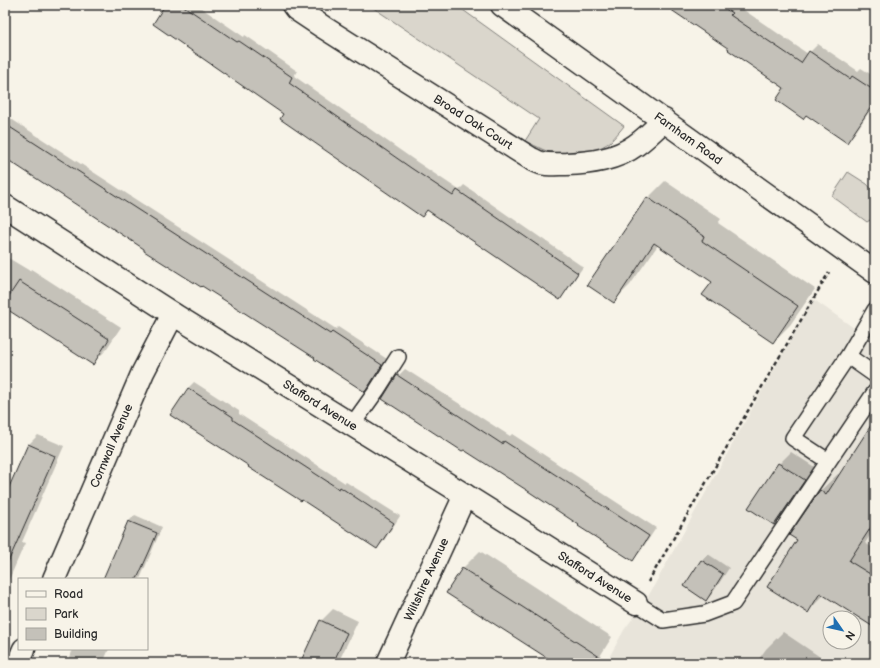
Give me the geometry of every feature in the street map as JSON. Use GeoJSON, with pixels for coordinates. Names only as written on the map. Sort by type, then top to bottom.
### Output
{"type":"FeatureCollection","features":[{"type":"Feature","properties":{"kind":"street","name":"Broad Oak Court"},"geometry":{"type":"LineString","coordinates":[[293,5],[296,9],[323,27],[530,158],[541,163],[584,164],[605,160],[635,146],[664,120]]}},
{"type":"Feature","properties":{"kind":"street","name":"Farnham Road"},"geometry":{"type":"LineString","coordinates":[[502,5],[875,272]]}},
{"type":"Feature","properties":{"kind":"street","name":"Stafford Avenue"},"geometry":{"type":"LineString","coordinates":[[5,206],[173,314],[636,603]]}},
{"type":"Feature","properties":{"kind":"street","name":"Cornwall Avenue"},"geometry":{"type":"LineString","coordinates":[[54,578],[143,372],[173,314]]}},
{"type":"Feature","properties":{"kind":"street","name":"Wiltshire Avenue"},"geometry":{"type":"LineString","coordinates":[[388,663],[465,495]]}},
{"type":"Feature","properties":{"kind":"street"},"geometry":{"type":"LineString","coordinates":[[18,663],[24,650]]}},
{"type":"Feature","properties":{"kind":"lane"},"geometry":{"type":"LineString","coordinates":[[828,461],[793,438],[848,356],[875,310]]}},
{"type":"Feature","properties":{"kind":"lane"},"geometry":{"type":"LineString","coordinates":[[848,356],[875,375]]}},
{"type":"Feature","properties":{"kind":"lane"},"geometry":{"type":"LineString","coordinates":[[352,425],[398,357]]}},
{"type":"Feature","properties":{"kind":"lane"},"geometry":{"type":"LineString","coordinates":[[636,603],[663,620],[704,614],[732,603],[875,392]]}},
{"type":"Feature","properties":{"kind":"path"},"geometry":{"type":"LineString","coordinates":[[636,603],[831,268]]}},
{"type":"Feature","properties":{"kind":"shaded area"},"geometry":{"type":"Polygon","coordinates":[[[813,299],[875,343],[875,663],[606,663],[624,630],[645,602],[813,299]]]}},
{"type":"Feature","properties":{"kind":"green space"},"geometry":{"type":"Polygon","coordinates":[[[369,5],[456,5],[624,126],[610,142],[595,150],[578,154],[561,154],[552,152],[525,141],[539,119],[369,5]]]}},
{"type":"Feature","properties":{"kind":"green space"},"geometry":{"type":"Polygon","coordinates":[[[848,172],[867,184],[875,193],[875,217],[867,222],[832,196],[848,172]]]}},
{"type":"Feature","properties":{"kind":"green space"},"geometry":{"type":"Polygon","coordinates":[[[875,320],[875,343],[864,335],[875,320]]]}},
{"type":"Feature","properties":{"kind":"building"},"geometry":{"type":"Polygon","coordinates":[[[165,5],[182,5],[237,42],[239,41],[292,77],[289,83],[411,168],[453,196],[457,190],[578,273],[560,300],[427,210],[422,217],[280,119],[283,114],[153,24],[165,5]]]}},
{"type":"Feature","properties":{"kind":"building"},"geometry":{"type":"Polygon","coordinates":[[[664,5],[719,5],[732,13],[730,15],[801,63],[809,51],[850,79],[852,76],[875,91],[875,101],[847,143],[806,115],[803,119],[776,100],[784,88],[664,5]]]}},
{"type":"Feature","properties":{"kind":"building"},"geometry":{"type":"Polygon","coordinates":[[[5,124],[330,334],[332,332],[382,365],[365,392],[240,310],[144,251],[144,249],[5,158],[5,124]]]}},
{"type":"Feature","properties":{"kind":"building"},"geometry":{"type":"Polygon","coordinates":[[[647,197],[704,236],[702,241],[798,306],[773,343],[702,295],[712,282],[654,243],[614,303],[587,285],[647,197]]]}},
{"type":"Feature","properties":{"kind":"building"},"geometry":{"type":"Polygon","coordinates":[[[19,281],[109,339],[93,365],[5,308],[5,302],[19,281]]]}},
{"type":"Feature","properties":{"kind":"building"},"geometry":{"type":"Polygon","coordinates":[[[397,375],[502,444],[504,441],[649,536],[633,561],[578,526],[579,525],[528,491],[464,450],[462,451],[382,399],[397,375]]]}},
{"type":"Feature","properties":{"kind":"building"},"geometry":{"type":"Polygon","coordinates":[[[188,388],[233,417],[233,420],[339,489],[340,487],[394,523],[377,549],[248,467],[249,466],[170,415],[188,388]]]}},
{"type":"Feature","properties":{"kind":"building"},"geometry":{"type":"Polygon","coordinates":[[[875,419],[875,521],[849,561],[875,577],[875,628],[862,620],[862,610],[847,610],[820,593],[808,613],[767,587],[797,540],[789,535],[820,490],[826,495],[875,419]]]}},
{"type":"Feature","properties":{"kind":"building"},"geometry":{"type":"Polygon","coordinates":[[[28,444],[55,456],[5,569],[5,496],[28,444]]]}},
{"type":"Feature","properties":{"kind":"building"},"geometry":{"type":"Polygon","coordinates":[[[778,463],[805,480],[774,525],[748,508],[778,463]]]}},
{"type":"Feature","properties":{"kind":"building"},"geometry":{"type":"Polygon","coordinates":[[[128,521],[157,533],[137,578],[103,578],[128,521]]]}},
{"type":"Feature","properties":{"kind":"building"},"geometry":{"type":"Polygon","coordinates":[[[701,560],[723,574],[706,601],[684,586],[701,560]]]}},
{"type":"Feature","properties":{"kind":"building"},"geometry":{"type":"Polygon","coordinates":[[[462,568],[609,663],[555,663],[446,593],[462,568]]]}},
{"type":"Feature","properties":{"kind":"building"},"geometry":{"type":"Polygon","coordinates":[[[320,620],[347,633],[333,663],[300,663],[320,620]]]}}]}
